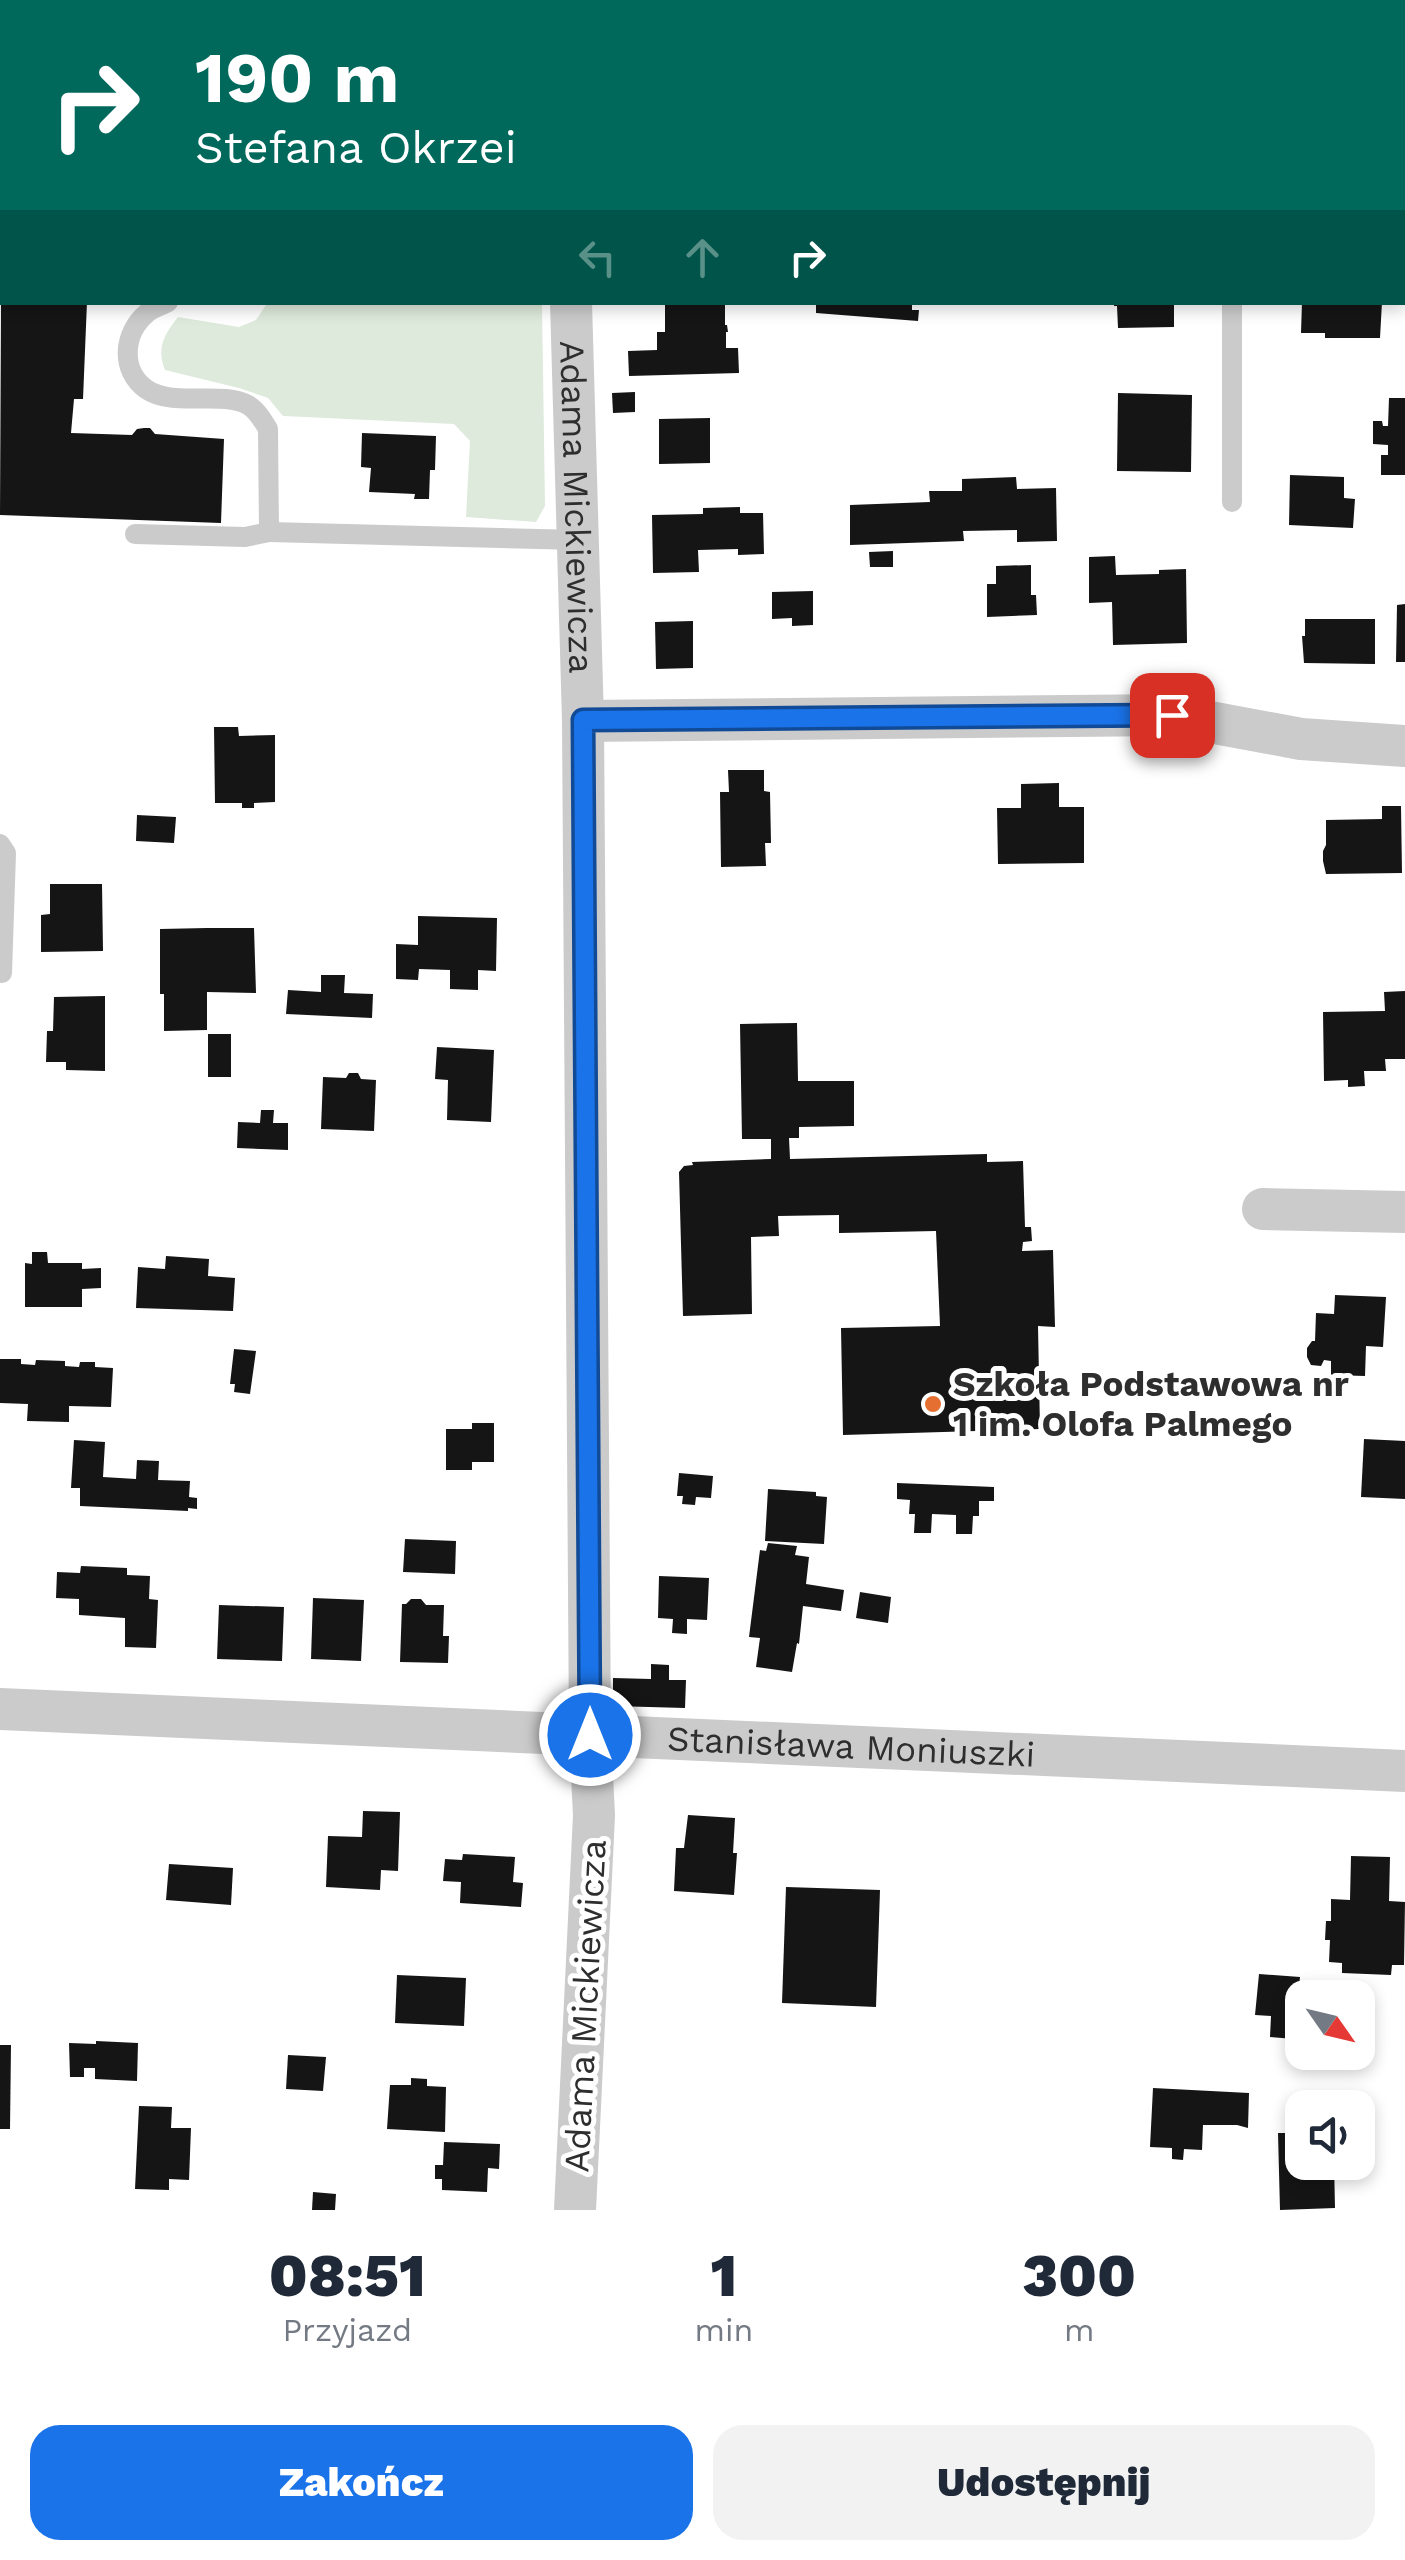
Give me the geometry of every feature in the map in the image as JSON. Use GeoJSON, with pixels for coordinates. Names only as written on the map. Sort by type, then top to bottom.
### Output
{"type":"FeatureCollection","features":[{"type":"Feature","properties":{"kind":"street","name":"Adama Mickiewicza"},"geometry":{"type":"LineString","coordinates":[[571,305],[583,720],[590,1735],[594,1815],[575,2210]]}},
{"type":"Feature","properties":{"kind":"street"},"geometry":{"type":"LineString","coordinates":[[583,720],[1172,715],[1301,739],[1405,746]]}},
{"type":"Feature","properties":{"kind":"street"},"geometry":{"type":"LineString","coordinates":[[1263,1209],[1405,1212]]}},
{"type":"Feature","properties":{"kind":"street","name":"Stanisława Moniuszki"},"geometry":{"type":"LineString","coordinates":[[0,1709],[1405,1770]]}},
{"type":"Feature","properties":{"kind":"lane"},"geometry":{"type":"LineString","coordinates":[[162,305],[148,312],[127,343],[135,377],[161,396],[236,402],[260,417],[268,429],[269,532]]}},
{"type":"Feature","properties":{"kind":"lane"},"geometry":{"type":"LineString","coordinates":[[1232,305],[1232,502]]}},
{"type":"Feature","properties":{"kind":"lane"},"geometry":{"type":"LineString","coordinates":[[135,534],[245,537],[269,532],[579,540]]}},
{"type":"Feature","properties":{"kind":"lane"},"geometry":{"type":"LineString","coordinates":[[0,844],[6,853],[2,973]]}},
{"type":"Feature","properties":{"kind":"green space"},"geometry":{"type":"Polygon","coordinates":[[[266,305],[542,305],[545,506],[536,522],[466,517],[470,441],[454,424],[283,416],[268,398],[165,370],[163,342],[178,317],[239,327],[256,320],[266,305]]]}},
{"type":"Feature","properties":{"kind":"building"},"geometry":{"type":"Polygon","coordinates":[[[1,305],[87,305],[83,399],[74,399],[71,433],[132,435],[137,429],[150,428],[155,434],[224,439],[221,523],[0,515],[1,305]]]}},
{"type":"Feature","properties":{"kind":"building"},"geometry":{"type":"Polygon","coordinates":[[[665,305],[725,305],[726,348],[738,348],[739,373],[629,376],[628,351],[657,350],[657,332],[665,332],[665,305]]]}},
{"type":"Feature","properties":{"kind":"building"},"geometry":{"type":"Polygon","coordinates":[[[816,305],[912,305],[912,310],[919,310],[918,321],[816,313],[816,305]]]}},
{"type":"Feature","properties":{"kind":"building"},"geometry":{"type":"Polygon","coordinates":[[[1174,305],[1174,327],[1118,328],[1114,306],[1174,305]]]}},
{"type":"Feature","properties":{"kind":"building"},"geometry":{"type":"Polygon","coordinates":[[[1302,305],[1382,305],[1380,338],[1325,338],[1325,333],[1301,333],[1302,305]]]}},
{"type":"Feature","properties":{"kind":"building"},"geometry":{"type":"Polygon","coordinates":[[[635,392],[635,412],[613,413],[612,393],[635,392]]]}},
{"type":"Feature","properties":{"kind":"building"},"geometry":{"type":"Polygon","coordinates":[[[1118,393],[1192,395],[1191,472],[1117,471],[1118,393]]]}},
{"type":"Feature","properties":{"kind":"building"},"geometry":{"type":"Polygon","coordinates":[[[1389,398],[1405,398],[1405,475],[1381,475],[1381,455],[1388,455],[1388,445],[1373,444],[1373,421],[1388,426],[1389,398]]]}},
{"type":"Feature","properties":{"kind":"building"},"geometry":{"type":"Polygon","coordinates":[[[710,418],[710,463],[659,464],[659,419],[710,418]]]}},
{"type":"Feature","properties":{"kind":"building"},"geometry":{"type":"Polygon","coordinates":[[[362,433],[436,436],[429,499],[414,499],[415,494],[369,492],[371,468],[361,467],[362,433]]]}},
{"type":"Feature","properties":{"kind":"building"},"geometry":{"type":"Polygon","coordinates":[[[1290,475],[1344,477],[1344,498],[1355,499],[1353,528],[1289,525],[1290,475]]]}},
{"type":"Feature","properties":{"kind":"building"},"geometry":{"type":"Polygon","coordinates":[[[1016,477],[1017,489],[1056,488],[1057,541],[1017,542],[1017,530],[963,531],[964,541],[850,545],[850,505],[930,502],[929,491],[962,491],[962,479],[1016,477]]]}},
{"type":"Feature","properties":{"kind":"building"},"geometry":{"type":"Polygon","coordinates":[[[740,507],[740,513],[763,513],[764,554],[738,555],[738,549],[698,550],[699,572],[653,573],[652,515],[703,514],[703,508],[740,507]]]}},
{"type":"Feature","properties":{"kind":"building"},"geometry":{"type":"Polygon","coordinates":[[[893,551],[893,567],[870,567],[869,552],[893,551]]]}},
{"type":"Feature","properties":{"kind":"building"},"geometry":{"type":"Polygon","coordinates":[[[1115,556],[1116,575],[1186,569],[1187,643],[1113,645],[1112,602],[1089,603],[1089,557],[1115,556]]]}},
{"type":"Feature","properties":{"kind":"building"},"geometry":{"type":"Polygon","coordinates":[[[1031,565],[1031,595],[1036,595],[1037,615],[987,617],[987,584],[996,584],[996,566],[1031,565]]]}},
{"type":"Feature","properties":{"kind":"building"},"geometry":{"type":"Polygon","coordinates":[[[813,591],[813,625],[792,626],[792,618],[772,619],[772,592],[813,591]]]}},
{"type":"Feature","properties":{"kind":"building"},"geometry":{"type":"Polygon","coordinates":[[[1405,604],[1405,662],[1396,662],[1397,605],[1405,604]]]}},
{"type":"Feature","properties":{"kind":"building"},"geometry":{"type":"Polygon","coordinates":[[[1305,619],[1375,619],[1375,664],[1304,663],[1305,619]]]}},
{"type":"Feature","properties":{"kind":"building"},"geometry":{"type":"Polygon","coordinates":[[[693,621],[693,668],[656,669],[655,622],[693,621]]]}},
{"type":"Feature","properties":{"kind":"building"},"geometry":{"type":"Polygon","coordinates":[[[214,727],[238,727],[239,736],[275,735],[275,802],[254,803],[254,808],[242,808],[242,803],[215,803],[214,727]]]}},
{"type":"Feature","properties":{"kind":"building"},"geometry":{"type":"Polygon","coordinates":[[[728,770],[764,770],[764,791],[770,792],[771,843],[765,843],[766,866],[721,867],[720,792],[729,792],[728,770]]]}},
{"type":"Feature","properties":{"kind":"building"},"geometry":{"type":"Polygon","coordinates":[[[1059,783],[1059,807],[1084,807],[1084,863],[998,864],[997,808],[1021,808],[1021,784],[1059,783]]]}},
{"type":"Feature","properties":{"kind":"building"},"geometry":{"type":"Polygon","coordinates":[[[1382,806],[1401,806],[1402,873],[1326,874],[1326,820],[1382,819],[1382,806]]]}},
{"type":"Feature","properties":{"kind":"building"},"geometry":{"type":"Polygon","coordinates":[[[137,815],[176,817],[174,843],[136,841],[137,815]]]}},
{"type":"Feature","properties":{"kind":"building"},"geometry":{"type":"Polygon","coordinates":[[[50,884],[102,884],[103,951],[41,952],[41,915],[50,914],[50,884]]]}},
{"type":"Feature","properties":{"kind":"building"},"geometry":{"type":"Polygon","coordinates":[[[418,916],[497,918],[496,971],[478,970],[478,990],[450,989],[450,970],[419,969],[418,980],[396,979],[396,944],[418,945],[418,916]]]}},
{"type":"Feature","properties":{"kind":"building"},"geometry":{"type":"Polygon","coordinates":[[[254,928],[256,993],[207,992],[207,1030],[164,1031],[160,929],[254,928]]]}},
{"type":"Feature","properties":{"kind":"building"},"geometry":{"type":"Polygon","coordinates":[[[321,975],[345,975],[344,993],[373,994],[372,1018],[286,1014],[288,990],[321,992],[321,975]]]}},
{"type":"Feature","properties":{"kind":"building"},"geometry":{"type":"Polygon","coordinates":[[[1405,991],[1405,1059],[1385,1059],[1386,1071],[1364,1071],[1365,1086],[1348,1087],[1348,1080],[1324,1081],[1323,1012],[1385,1011],[1384,992],[1405,991]]]}},
{"type":"Feature","properties":{"kind":"building"},"geometry":{"type":"Polygon","coordinates":[[[105,996],[105,1071],[66,1070],[66,1062],[46,1062],[47,1031],[53,1031],[54,997],[105,996]]]}},
{"type":"Feature","properties":{"kind":"building"},"geometry":{"type":"Polygon","coordinates":[[[797,1023],[798,1081],[854,1081],[854,1126],[799,1127],[799,1138],[789,1138],[790,1159],[987,1154],[987,1162],[1023,1161],[1025,1227],[1031,1227],[1032,1241],[1023,1242],[1022,1251],[1053,1250],[1055,1327],[1038,1326],[1040,1429],[843,1435],[841,1328],[940,1326],[936,1231],[839,1233],[839,1215],[778,1216],[779,1236],[751,1237],[752,1314],[683,1316],[679,1172],[692,1162],[771,1159],[771,1139],[742,1139],[740,1024],[797,1023]]]}},
{"type":"Feature","properties":{"kind":"building"},"geometry":{"type":"Polygon","coordinates":[[[208,1034],[231,1034],[231,1077],[208,1077],[208,1034]]]}},
{"type":"Feature","properties":{"kind":"building"},"geometry":{"type":"Polygon","coordinates":[[[437,1047],[494,1050],[491,1122],[447,1120],[448,1080],[435,1079],[437,1047]]]}},
{"type":"Feature","properties":{"kind":"building"},"geometry":{"type":"Polygon","coordinates":[[[349,1073],[376,1080],[374,1131],[321,1129],[323,1077],[346,1078],[349,1073]]]}},
{"type":"Feature","properties":{"kind":"building"},"geometry":{"type":"Polygon","coordinates":[[[261,1110],[274,1110],[273,1123],[288,1123],[288,1150],[237,1148],[238,1122],[260,1123],[261,1110]]]}},
{"type":"Feature","properties":{"kind":"building"},"geometry":{"type":"Polygon","coordinates":[[[32,1252],[47,1252],[48,1263],[82,1263],[82,1269],[101,1268],[101,1288],[82,1289],[82,1307],[25,1307],[25,1263],[32,1264],[32,1252]]]}},
{"type":"Feature","properties":{"kind":"building"},"geometry":{"type":"Polygon","coordinates":[[[166,1256],[209,1259],[208,1276],[235,1278],[233,1311],[136,1308],[138,1267],[165,1269],[166,1256]]]}},
{"type":"Feature","properties":{"kind":"building"},"geometry":{"type":"Polygon","coordinates":[[[1335,1295],[1386,1297],[1383,1347],[1366,1346],[1365,1376],[1331,1375],[1331,1361],[1311,1365],[1307,1357],[1307,1348],[1315,1341],[1316,1313],[1334,1314],[1335,1295]]]}},
{"type":"Feature","properties":{"kind":"building"},"geometry":{"type":"Polygon","coordinates":[[[234,1349],[256,1351],[250,1394],[234,1392],[235,1384],[230,1384],[234,1349]]]}},
{"type":"Feature","properties":{"kind":"building"},"geometry":{"type":"Polygon","coordinates":[[[0,1359],[21,1359],[21,1364],[35,1365],[36,1360],[65,1361],[65,1366],[79,1367],[80,1362],[95,1362],[95,1367],[113,1368],[111,1407],[69,1406],[69,1422],[27,1421],[28,1404],[0,1403],[0,1359]]]}},
{"type":"Feature","properties":{"kind":"building"},"geometry":{"type":"Polygon","coordinates":[[[472,1423],[494,1423],[494,1462],[472,1462],[472,1470],[446,1470],[446,1429],[472,1429],[472,1423]]]}},
{"type":"Feature","properties":{"kind":"building"},"geometry":{"type":"Polygon","coordinates":[[[1364,1439],[1405,1441],[1405,1499],[1361,1497],[1364,1439]]]}},
{"type":"Feature","properties":{"kind":"building"},"geometry":{"type":"Polygon","coordinates":[[[74,1440],[105,1442],[103,1477],[136,1479],[137,1460],[159,1461],[158,1480],[190,1481],[189,1497],[197,1498],[197,1509],[80,1506],[80,1488],[71,1488],[74,1440]]]}},
{"type":"Feature","properties":{"kind":"building"},"geometry":{"type":"Polygon","coordinates":[[[679,1473],[713,1476],[711,1498],[696,1497],[695,1505],[682,1504],[683,1496],[677,1496],[679,1473]]]}},
{"type":"Feature","properties":{"kind":"building"},"geometry":{"type":"Polygon","coordinates":[[[897,1483],[994,1487],[994,1501],[979,1501],[979,1516],[973,1516],[972,1534],[956,1534],[956,1515],[932,1514],[931,1533],[914,1533],[915,1514],[909,1514],[910,1500],[897,1499],[897,1483]]]}},
{"type":"Feature","properties":{"kind":"building"},"geometry":{"type":"Polygon","coordinates":[[[768,1489],[816,1492],[816,1496],[827,1497],[824,1544],[765,1541],[768,1489]]]}},
{"type":"Feature","properties":{"kind":"building"},"geometry":{"type":"Polygon","coordinates":[[[405,1539],[456,1541],[455,1574],[403,1572],[405,1539]]]}},
{"type":"Feature","properties":{"kind":"building"},"geometry":{"type":"Polygon","coordinates":[[[768,1543],[797,1546],[795,1555],[809,1557],[806,1584],[844,1590],[841,1611],[803,1606],[792,1672],[756,1667],[760,1638],[749,1637],[760,1550],[766,1551],[768,1543]]]}},
{"type":"Feature","properties":{"kind":"building"},"geometry":{"type":"Polygon","coordinates":[[[81,1566],[127,1568],[127,1575],[150,1576],[149,1599],[158,1600],[156,1648],[125,1647],[125,1618],[79,1615],[79,1599],[56,1598],[57,1572],[80,1573],[81,1566]]]}},
{"type":"Feature","properties":{"kind":"building"},"geometry":{"type":"Polygon","coordinates":[[[659,1576],[709,1578],[707,1620],[687,1619],[687,1634],[672,1633],[673,1619],[658,1618],[659,1576]]]}},
{"type":"Feature","properties":{"kind":"building"},"geometry":{"type":"Polygon","coordinates":[[[860,1592],[891,1597],[888,1623],[856,1618],[860,1592]]]}},
{"type":"Feature","properties":{"kind":"building"},"geometry":{"type":"Polygon","coordinates":[[[313,1598],[364,1600],[361,1661],[311,1659],[313,1598]]]}},
{"type":"Feature","properties":{"kind":"building"},"geometry":{"type":"Polygon","coordinates":[[[421,1599],[426,1605],[444,1605],[443,1636],[449,1636],[448,1663],[400,1662],[402,1604],[421,1599]]]}},
{"type":"Feature","properties":{"kind":"building"},"geometry":{"type":"Polygon","coordinates":[[[219,1605],[284,1607],[282,1661],[217,1659],[219,1605]]]}},
{"type":"Feature","properties":{"kind":"building"},"geometry":{"type":"Polygon","coordinates":[[[651,1664],[669,1665],[669,1680],[686,1680],[685,1708],[613,1706],[613,1678],[651,1679],[651,1664]]]}},
{"type":"Feature","properties":{"kind":"building"},"geometry":{"type":"Polygon","coordinates":[[[363,1811],[400,1812],[398,1871],[381,1870],[380,1890],[326,1887],[328,1836],[362,1837],[363,1811]]]}},
{"type":"Feature","properties":{"kind":"building"},"geometry":{"type":"Polygon","coordinates":[[[688,1815],[735,1818],[734,1895],[674,1891],[676,1848],[684,1848],[688,1815]]]}},
{"type":"Feature","properties":{"kind":"building"},"geometry":{"type":"Polygon","coordinates":[[[463,1854],[515,1857],[513,1882],[523,1883],[521,1907],[460,1903],[461,1882],[443,1881],[445,1859],[462,1860],[463,1854]]]}},
{"type":"Feature","properties":{"kind":"building"},"geometry":{"type":"Polygon","coordinates":[[[1351,1856],[1390,1857],[1389,1901],[1405,1902],[1404,1965],[1392,1965],[1391,1975],[1342,1973],[1342,1963],[1329,1962],[1326,1921],[1331,1921],[1331,1899],[1350,1900],[1351,1856]]]}},
{"type":"Feature","properties":{"kind":"building"},"geometry":{"type":"Polygon","coordinates":[[[169,1864],[233,1868],[231,1905],[166,1900],[169,1864]]]}},
{"type":"Feature","properties":{"kind":"building"},"geometry":{"type":"Polygon","coordinates":[[[786,1887],[880,1890],[876,2007],[782,2003],[786,1887]]]}},
{"type":"Feature","properties":{"kind":"building"},"geometry":{"type":"Polygon","coordinates":[[[1259,1974],[1300,1977],[1285,1980],[1285,2038],[1270,2037],[1271,2016],[1255,2015],[1259,1974]]]}},
{"type":"Feature","properties":{"kind":"building"},"geometry":{"type":"Polygon","coordinates":[[[397,1975],[466,1978],[464,2026],[395,2023],[397,1975]]]}},
{"type":"Feature","properties":{"kind":"building"},"geometry":{"type":"Polygon","coordinates":[[[69,2043],[138,2043],[137,2081],[95,2079],[95,2068],[84,2068],[84,2077],[70,2077],[69,2043]]]}},
{"type":"Feature","properties":{"kind":"building"},"geometry":{"type":"Polygon","coordinates":[[[0,2045],[11,2045],[10,2129],[0,2129],[0,2045]]]}},
{"type":"Feature","properties":{"kind":"building"},"geometry":{"type":"Polygon","coordinates":[[[288,2055],[326,2057],[323,2091],[286,2089],[288,2055]]]}},
{"type":"Feature","properties":{"kind":"building"},"geometry":{"type":"Polygon","coordinates":[[[411,2078],[427,2079],[427,2086],[446,2087],[445,2132],[387,2129],[390,2085],[411,2085],[411,2078]]]}},
{"type":"Feature","properties":{"kind":"building"},"geometry":{"type":"Polygon","coordinates":[[[1153,2088],[1249,2093],[1248,2128],[1203,2125],[1202,2150],[1184,2149],[1183,2160],[1172,2159],[1172,2148],[1150,2147],[1153,2088]]]}},
{"type":"Feature","properties":{"kind":"building"},"geometry":{"type":"Polygon","coordinates":[[[139,2106],[172,2107],[171,2128],[191,2128],[189,2180],[169,2179],[169,2190],[135,2189],[139,2106]]]}},
{"type":"Feature","properties":{"kind":"building"},"geometry":{"type":"Polygon","coordinates":[[[1278,2133],[1285,2133],[1285,2180],[1334,2180],[1335,2208],[1280,2210],[1278,2133]]]}},
{"type":"Feature","properties":{"kind":"building"},"geometry":{"type":"Polygon","coordinates":[[[444,2142],[500,2144],[499,2169],[488,2168],[487,2192],[442,2190],[442,2179],[435,2179],[435,2165],[443,2165],[444,2142]]]}},
{"type":"Feature","properties":{"kind":"building"},"geometry":{"type":"Polygon","coordinates":[[[313,2192],[336,2194],[335,2210],[312,2210],[313,2192]]]}},
{"type":"Feature","properties":{"kind":"place","name":"Szkoła Podstawowa nr 1 im. Olofa Palmego"},"geometry":{"type":"Point","coordinates":[933,1404]}},
{"type":"Feature","properties":{"kind":"route"},"geometry":{"type":"LineString","coordinates":[[590,1735],[583,720],[1172,715]]}}]}
